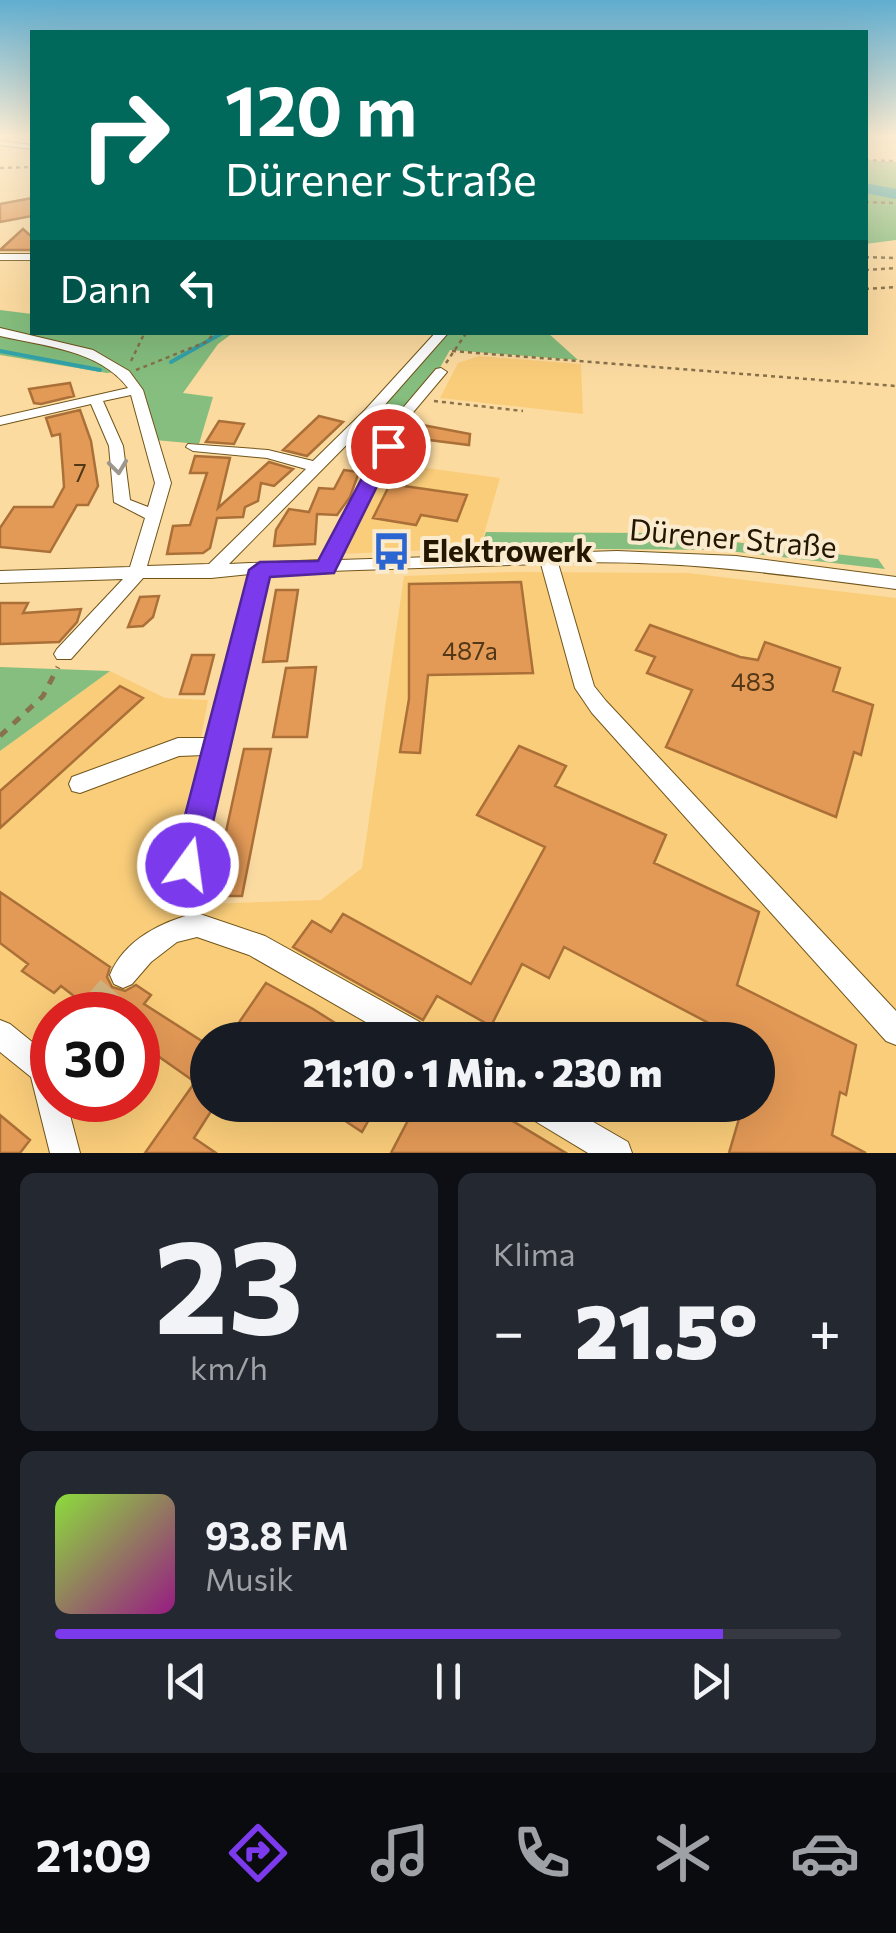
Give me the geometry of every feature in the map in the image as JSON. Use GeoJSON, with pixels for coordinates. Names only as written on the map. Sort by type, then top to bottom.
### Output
{"type":"FeatureCollection","features":[{"type":"Feature","properties":{"kind":"street"},"geometry":{"type":"LineString","coordinates":[[0,256],[30,258]]}},
{"type":"Feature","properties":{"kind":"street"},"geometry":{"type":"LineString","coordinates":[[0,332],[88,353],[124,374],[136,390],[162,483],[136,575],[64,654]]}},
{"type":"Feature","properties":{"kind":"street"},"geometry":{"type":"LineString","coordinates":[[212,572],[439,335]]}},
{"type":"Feature","properties":{"kind":"street"},"geometry":{"type":"LineString","coordinates":[[326,568],[404,415],[441,372]]}},
{"type":"Feature","properties":{"kind":"street"},"geometry":{"type":"LineString","coordinates":[[0,421],[136,390]]}},
{"type":"Feature","properties":{"kind":"street"},"geometry":{"type":"LineString","coordinates":[[96,400],[116,446],[122,502],[154,516]]}},
{"type":"Feature","properties":{"kind":"street"},"geometry":{"type":"LineString","coordinates":[[193,447],[268,454],[317,466]]}},
{"type":"Feature","properties":{"kind":"street"},"geometry":{"type":"LineString","coordinates":[[548,557],[585,688],[896,1032]]}},
{"type":"Feature","properties":{"kind":"street","name":"Dürener Straße"},"geometry":{"type":"LineString","coordinates":[[0,577],[548,557],[736,562],[896,583]]}},
{"type":"Feature","properties":{"kind":"street"},"geometry":{"type":"LineString","coordinates":[[180,896],[260,570]]}},
{"type":"Feature","properties":{"kind":"street"},"geometry":{"type":"LineString","coordinates":[[80,784],[163,750],[217,746]]}},
{"type":"Feature","properties":{"kind":"street"},"geometry":{"type":"LineString","coordinates":[[123,975],[142,953],[171,931],[197,925],[256,946],[392,1022]]}},
{"type":"Feature","properties":{"kind":"street"},"geometry":{"type":"LineString","coordinates":[[0,1034],[30,1052]]}},
{"type":"Feature","properties":{"kind":"street"},"geometry":{"type":"LineString","coordinates":[[58,1122],[64,1153]]}},
{"type":"Feature","properties":{"kind":"street"},"geometry":{"type":"LineString","coordinates":[[564,1122],[617,1153]]}},
{"type":"Feature","properties":{"kind":"path"},"geometry":{"type":"LineString","coordinates":[[868,202],[896,202]]}},
{"type":"Feature","properties":{"kind":"path"},"geometry":{"type":"LineString","coordinates":[[868,257],[896,258]]}},
{"type":"Feature","properties":{"kind":"path"},"geometry":{"type":"LineString","coordinates":[[868,270],[896,268]]}},
{"type":"Feature","properties":{"kind":"path"},"geometry":{"type":"LineString","coordinates":[[868,289],[896,286]]}},
{"type":"Feature","properties":{"kind":"path"},"geometry":{"type":"LineString","coordinates":[[124,374],[144,335]]}},
{"type":"Feature","properties":{"kind":"path"},"geometry":{"type":"LineString","coordinates":[[124,374],[206,342],[213,335]]}},
{"type":"Feature","properties":{"kind":"path"},"geometry":{"type":"LineString","coordinates":[[441,372],[465,335]]}},
{"type":"Feature","properties":{"kind":"path"},"geometry":{"type":"LineString","coordinates":[[452,351],[896,386]]}},
{"type":"Feature","properties":{"kind":"path"},"geometry":{"type":"LineString","coordinates":[[419,399],[523,412]]}},
{"type":"Feature","properties":{"kind":"path"},"geometry":{"type":"LineString","coordinates":[[0,736],[43,696],[64,654]]}},
{"type":"Feature","properties":{"kind":"shaded area"},"geometry":{"type":"Polygon","coordinates":[[[479,356],[581,364],[583,414],[440,398],[458,363],[479,356]]]}},
{"type":"Feature","properties":{"kind":"shaded area"},"geometry":{"type":"Polygon","coordinates":[[[390,463],[500,478],[480,548],[340,554],[390,463]]]}},
{"type":"Feature","properties":{"kind":"shaded area"},"geometry":{"type":"Polygon","coordinates":[[[688,573],[896,598],[896,1153],[0,1153],[0,751],[110,671],[165,698],[208,700],[195,771],[161,896],[178,905],[321,900],[362,868],[404,576],[688,573]]]}},
{"type":"Feature","properties":{"kind":"green space"},"geometry":{"type":"Polygon","coordinates":[[[868,189],[896,189],[896,240],[868,244],[868,189]]]}},
{"type":"Feature","properties":{"kind":"green space"},"geometry":{"type":"Polygon","coordinates":[[[0,310],[30,314],[30,335],[230,335],[218,344],[183,393],[213,397],[199,444],[155,440],[142,390],[129,370],[107,373],[0,355],[0,310]]]}},
{"type":"Feature","properties":{"kind":"green space"},"geometry":{"type":"Polygon","coordinates":[[[444,335],[550,335],[578,360],[450,350],[438,371],[399,417],[375,412],[444,335]]]}},
{"type":"Feature","properties":{"kind":"green space"},"geometry":{"type":"Polygon","coordinates":[[[486,532],[657,533],[878,559],[885,569],[720,550],[480,548],[486,532]]]}},
{"type":"Feature","properties":{"kind":"green space"},"geometry":{"type":"Polygon","coordinates":[[[0,667],[110,671],[0,751],[0,667]]]}},
{"type":"Feature","properties":{"kind":"building"},"geometry":{"type":"Polygon","coordinates":[[[30,198],[30,216],[0,222],[0,204],[30,198]]]}},
{"type":"Feature","properties":{"kind":"building"},"geometry":{"type":"Polygon","coordinates":[[[23,229],[30,235],[30,250],[0,250],[23,229]]]}},
{"type":"Feature","properties":{"kind":"building"},"geometry":{"type":"Polygon","coordinates":[[[70,383],[74,396],[41,404],[34,403],[29,389],[70,383]]]}},
{"type":"Feature","properties":{"kind":"building"},"geometry":{"type":"Polygon","coordinates":[[[80,410],[91,441],[98,486],[88,505],[77,505],[50,552],[0,547],[0,528],[14,507],[53,507],[64,487],[63,472],[60,434],[52,436],[46,418],[80,410]]]}},
{"type":"Feature","properties":{"kind":"building"},"geometry":{"type":"Polygon","coordinates":[[[319,416],[343,422],[307,456],[283,450],[319,416]]]}},
{"type":"Feature","properties":{"kind":"building"},"geometry":{"type":"Polygon","coordinates":[[[219,421],[244,424],[234,444],[206,442],[219,421]]]}},
{"type":"Feature","properties":{"kind":"building"},"geometry":{"type":"Polygon","coordinates":[[[412,423],[470,434],[469,445],[405,437],[412,423]]]}},
{"type":"Feature","properties":{"kind":"building"},"geometry":{"type":"Polygon","coordinates":[[[195,456],[230,458],[218,508],[269,462],[293,469],[274,486],[261,483],[258,501],[245,507],[243,517],[217,518],[210,548],[203,553],[167,554],[173,526],[190,525],[207,473],[190,473],[195,456]]]}},
{"type":"Feature","properties":{"kind":"building"},"geometry":{"type":"Polygon","coordinates":[[[344,470],[359,472],[350,497],[337,515],[317,514],[315,544],[274,546],[276,530],[289,509],[309,512],[319,488],[334,489],[344,470]]]}},
{"type":"Feature","properties":{"kind":"building"},"geometry":{"type":"Polygon","coordinates":[[[390,484],[467,495],[457,521],[421,515],[416,525],[373,518],[390,484]]]}},
{"type":"Feature","properties":{"kind":"building"},"geometry":{"type":"Polygon","coordinates":[[[521,582],[533,673],[428,675],[420,753],[400,752],[409,699],[409,584],[521,582]]]}},
{"type":"Feature","properties":{"kind":"building"},"geometry":{"type":"Polygon","coordinates":[[[276,590],[298,590],[287,661],[263,662],[276,590]]]}},
{"type":"Feature","properties":{"kind":"building"},"geometry":{"type":"Polygon","coordinates":[[[159,596],[153,617],[143,626],[128,627],[140,597],[159,596]]]}},
{"type":"Feature","properties":{"kind":"building"},"geometry":{"type":"Polygon","coordinates":[[[0,603],[28,603],[23,613],[81,609],[77,622],[59,642],[0,644],[0,603]]]}},
{"type":"Feature","properties":{"kind":"building"},"geometry":{"type":"Polygon","coordinates":[[[650,625],[740,657],[758,660],[765,642],[840,668],[833,691],[873,705],[861,755],[854,752],[836,817],[666,747],[692,690],[647,673],[655,657],[636,650],[650,625]]]}},
{"type":"Feature","properties":{"kind":"building"},"geometry":{"type":"Polygon","coordinates":[[[192,655],[214,655],[204,694],[180,694],[192,655]]]}},
{"type":"Feature","properties":{"kind":"building"},"geometry":{"type":"Polygon","coordinates":[[[316,667],[307,737],[273,737],[286,668],[316,667]]]}},
{"type":"Feature","properties":{"kind":"building"},"geometry":{"type":"Polygon","coordinates":[[[120,686],[143,698],[0,828],[0,791],[120,686]]]}},
{"type":"Feature","properties":{"kind":"building"},"geometry":{"type":"Polygon","coordinates":[[[519,746],[566,766],[555,786],[666,835],[654,863],[759,912],[737,985],[856,1045],[846,1095],[840,1092],[832,1135],[866,1153],[729,1153],[738,1122],[775,1122],[775,1022],[707,1022],[564,947],[549,978],[522,964],[493,1022],[484,1022],[437,996],[423,1020],[293,947],[312,921],[331,932],[343,914],[471,984],[545,847],[477,815],[519,746]]]}},
{"type":"Feature","properties":{"kind":"building"},"geometry":{"type":"Polygon","coordinates":[[[244,749],[271,749],[242,896],[212,896],[244,749]]]}},
{"type":"Feature","properties":{"kind":"building"},"geometry":{"type":"Polygon","coordinates":[[[0,892],[110,967],[107,977],[112,987],[125,991],[136,985],[146,992],[69,992],[61,986],[53,992],[22,971],[28,964],[0,943],[0,892]]]}},
{"type":"Feature","properties":{"kind":"building"},"geometry":{"type":"Polygon","coordinates":[[[266,983],[334,1022],[239,1022],[266,983]]]}},
{"type":"Feature","properties":{"kind":"building"},"geometry":{"type":"Polygon","coordinates":[[[160,1014],[190,1033],[190,1078],[160,1057],[160,1014]]]}},
{"type":"Feature","properties":{"kind":"building"},"geometry":{"type":"Polygon","coordinates":[[[190,1089],[190,1122],[204,1122],[194,1138],[216,1153],[145,1153],[190,1089]]]}},
{"type":"Feature","properties":{"kind":"building"},"geometry":{"type":"Polygon","coordinates":[[[0,1115],[30,1140],[20,1153],[0,1153],[0,1115]]]}},
{"type":"Feature","properties":{"kind":"building"},"geometry":{"type":"Polygon","coordinates":[[[347,1122],[368,1122],[362,1132],[347,1122]]]}},
{"type":"Feature","properties":{"kind":"building"},"geometry":{"type":"Polygon","coordinates":[[[407,1122],[514,1122],[566,1153],[391,1153],[407,1122]]]}},
{"type":"Feature","properties":{"kind":"waterway"},"geometry":{"type":"LineString","coordinates":[[869,189],[896,194]]}},
{"type":"Feature","properties":{"kind":"waterway"},"geometry":{"type":"LineString","coordinates":[[171,362],[219,335]]}},
{"type":"Feature","properties":{"kind":"waterway"},"geometry":{"type":"LineString","coordinates":[[0,351],[100,370]]}},
{"type":"Feature","properties":{"kind":"tunnel"},"geometry":{"type":"LineString","coordinates":[[108,992],[123,975]]}},
{"type":"Feature","properties":{"kind":"place","name":"Elektrowerk"},"geometry":{"type":"Point","coordinates":[392,552]}},
{"type":"Feature","properties":{"kind":"route"},"geometry":{"type":"LineString","coordinates":[[188,865],[260,570],[326,568],[388,446]]}}]}
